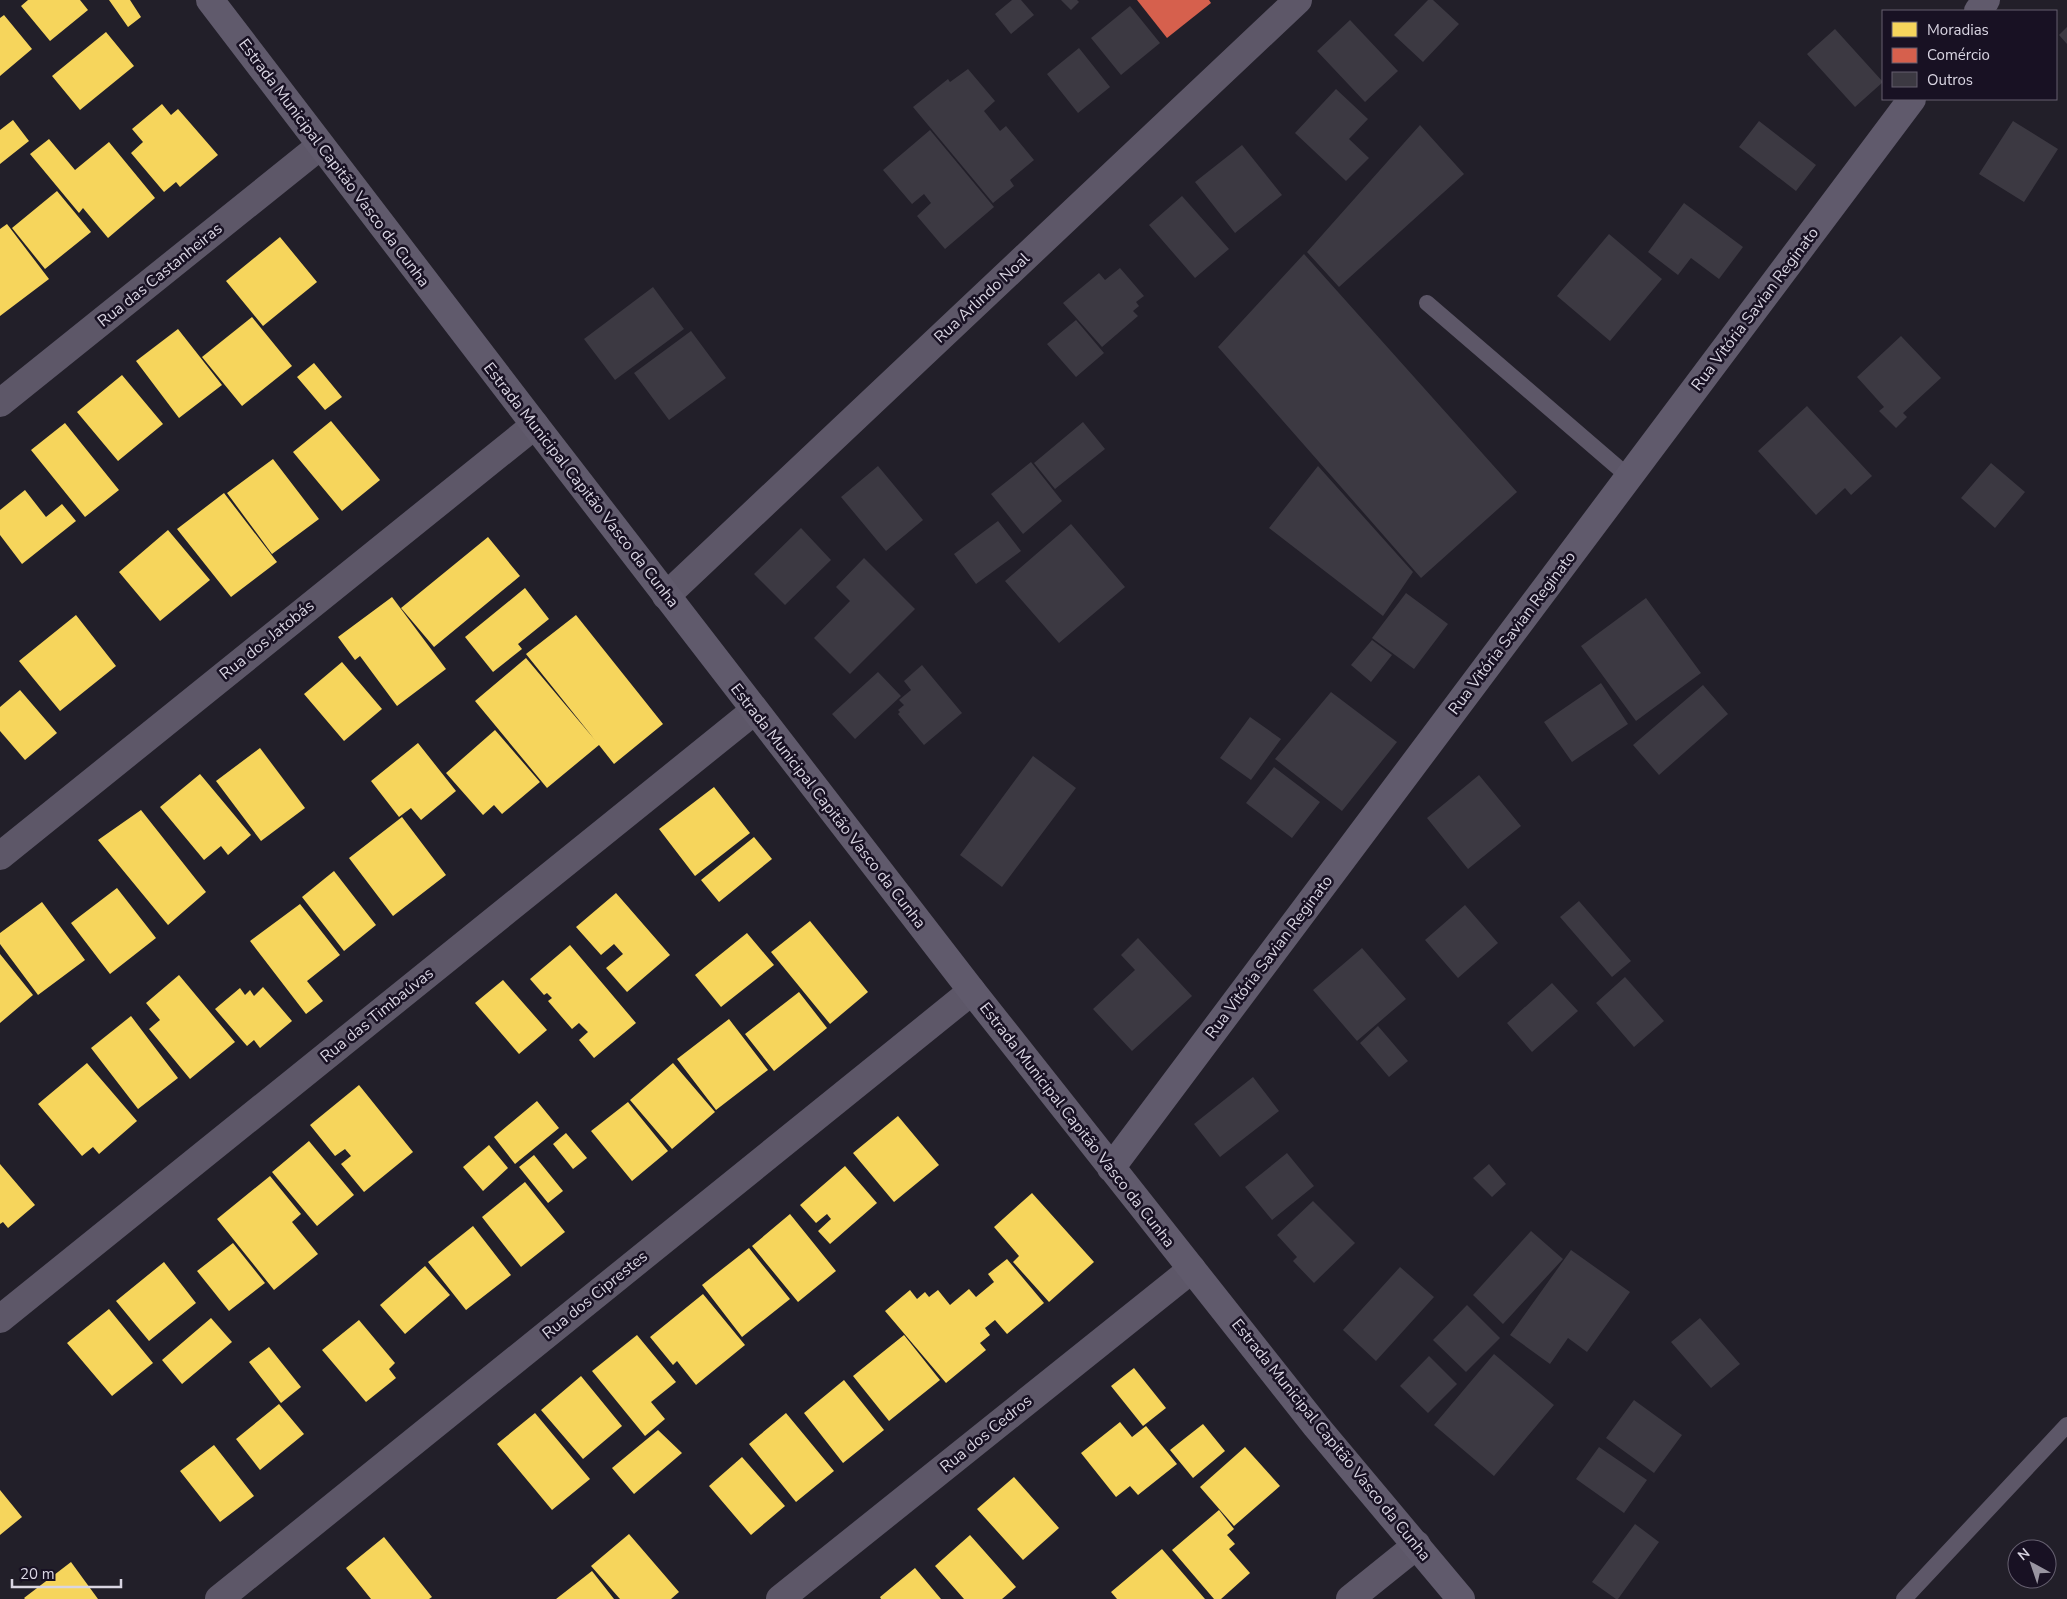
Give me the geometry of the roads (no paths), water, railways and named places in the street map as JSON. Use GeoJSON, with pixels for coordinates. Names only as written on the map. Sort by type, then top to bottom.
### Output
{"type":"FeatureCollection","features":[{"type":"Feature","properties":{"kind":"main road","name":"Estrada Municipal Capitão Vasco da Cunha"},"geometry":{"type":"LineString","coordinates":[[210,0],[754,711],[972,991],[1316,1426],[1461,1599]]}},
{"type":"Feature","properties":{"kind":"main road","name":"Rua Vitória Savian Reginato"},"geometry":{"type":"LineString","coordinates":[[1111,1168],[1911,100]]}},
{"type":"Feature","properties":{"kind":"street","name":"Rua Arlindo Noal"},"geometry":{"type":"LineString","coordinates":[[666,596],[1298,0]]}},
{"type":"Feature","properties":{"kind":"street","name":"Rua das Castanheiras"},"geometry":{"type":"LineString","coordinates":[[0,403],[320,146]]}},
{"type":"Feature","properties":{"kind":"street","name":"Rua dos Jatobás"},"geometry":{"type":"LineString","coordinates":[[0,856],[535,425]]}},
{"type":"Feature","properties":{"kind":"street","name":"Rua das Timbaúvas"},"geometry":{"type":"LineString","coordinates":[[0,1319],[754,711]]}},
{"type":"Feature","properties":{"kind":"street","name":"Rua dos Ciprestes"},"geometry":{"type":"LineString","coordinates":[[219,1599],[972,991]]}},
{"type":"Feature","properties":{"kind":"street","name":"Rua dos Cedros"},"geometry":{"type":"LineString","coordinates":[[780,1599],[1192,1269]]}},
{"type":"Feature","properties":{"kind":"street"},"geometry":{"type":"LineString","coordinates":[[1350,1599],[1417,1545]]}},
{"type":"Feature","properties":{"kind":"lane"},"geometry":{"type":"LineString","coordinates":[[1427,303],[1629,477]]}},
{"type":"Feature","properties":{"kind":"lane"},"geometry":{"type":"LineString","coordinates":[[1904,1599],[2067,1425]]}}]}
